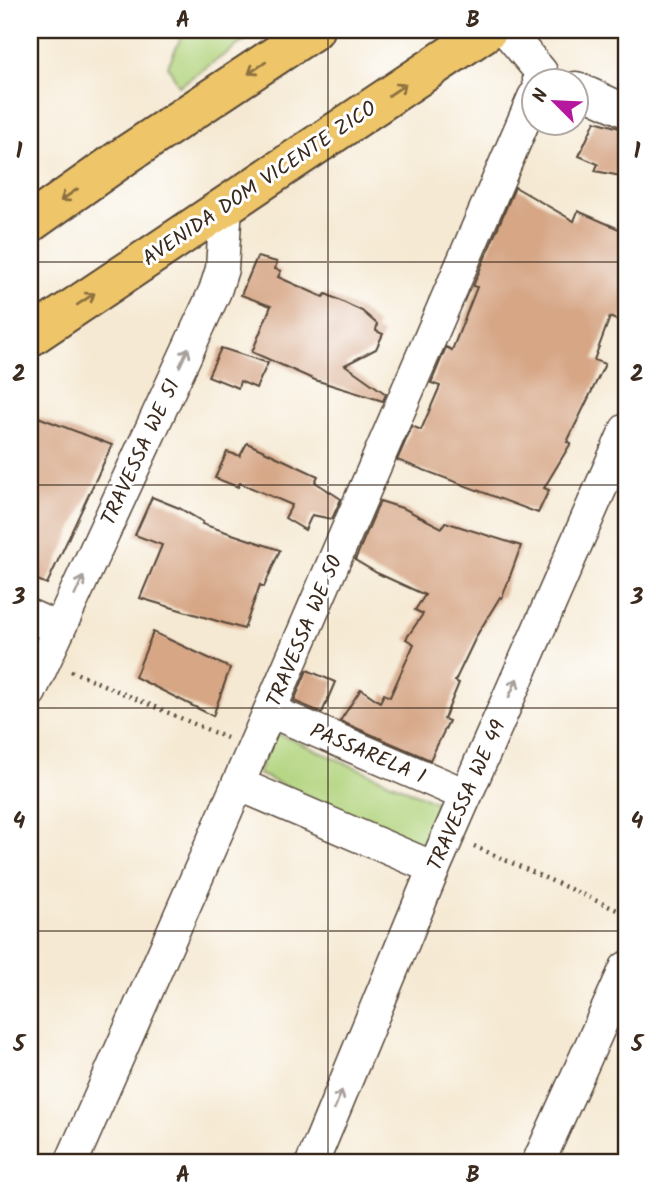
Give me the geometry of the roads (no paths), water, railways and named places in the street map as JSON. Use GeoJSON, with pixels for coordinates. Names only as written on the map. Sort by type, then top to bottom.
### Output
{"type":"FeatureCollection","features":[{"type":"Feature","properties":{"kind":"main road"},"geometry":{"type":"LineString","coordinates":[[30,223],[126,155],[314,30]]}},
{"type":"Feature","properties":{"kind":"main road","name":"AVENIDA DOM VICENTE ZICO"},"geometry":{"type":"LineString","coordinates":[[30,337],[488,30]]}},
{"type":"Feature","properties":{"kind":"street","name":"TRAVESSA WE 50"},"geometry":{"type":"LineString","coordinates":[[506,30],[531,66]]}},
{"type":"Feature","properties":{"kind":"street"},"geometry":{"type":"LineString","coordinates":[[590,94],[626,111]]}},
{"type":"Feature","properties":{"kind":"street","name":"TRAVESSA WE 50"},"geometry":{"type":"LineString","coordinates":[[71,1163],[520,136]]}},
{"type":"Feature","properties":{"kind":"street","name":"TRAVESSA WE 51"},"geometry":{"type":"LineString","coordinates":[[35,678],[219,281],[226,205]]}},
{"type":"Feature","properties":{"kind":"street","name":"TRAVESSA WE 49"},"geometry":{"type":"LineString","coordinates":[[312,1163],[448,835],[626,430]]}},
{"type":"Feature","properties":{"kind":"street"},"geometry":{"type":"LineString","coordinates":[[30,616],[59,629]]}},
{"type":"Feature","properties":{"kind":"street","name":"PASSARELA 1"},"geometry":{"type":"LineString","coordinates":[[270,711],[466,795]]}},
{"type":"Feature","properties":{"kind":"street"},"geometry":{"type":"LineString","coordinates":[[238,784],[434,868]]}},
{"type":"Feature","properties":{"kind":"street"},"geometry":{"type":"LineString","coordinates":[[538,1163],[626,968]]}}]}
